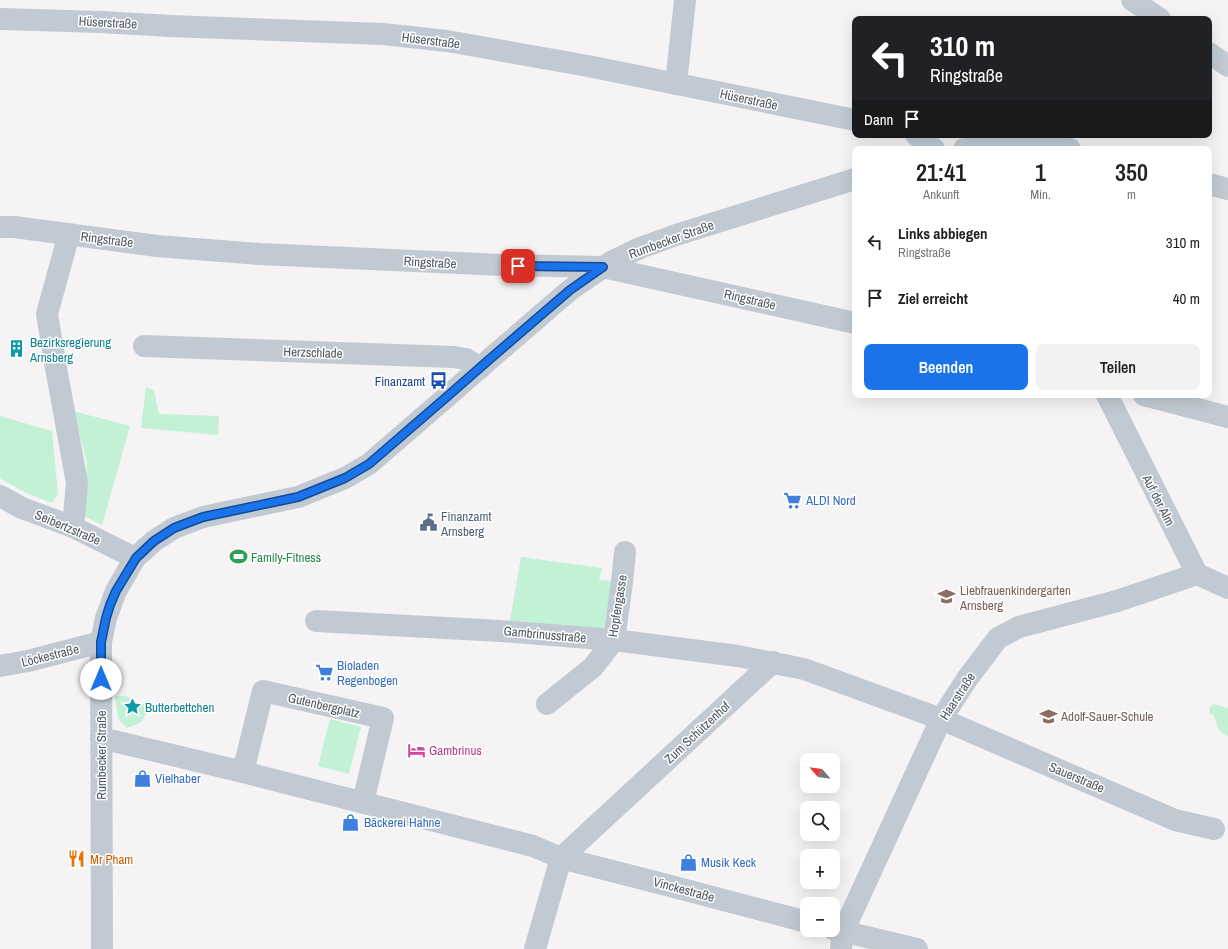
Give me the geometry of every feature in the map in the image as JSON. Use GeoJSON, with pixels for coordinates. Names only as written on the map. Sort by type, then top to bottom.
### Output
{"type":"FeatureCollection","features":[{"type":"Feature","properties":{"kind":"street"},"geometry":{"type":"LineString","coordinates":[[676,84],[685,0]]}},
{"type":"Feature","properties":{"kind":"street"},"geometry":{"type":"LineString","coordinates":[[1132,0],[1156,16]]}},
{"type":"Feature","properties":{"kind":"street","name":"Hüserstraße"},"geometry":{"type":"LineString","coordinates":[[0,19],[383,34],[447,41],[676,84],[852,119]]}},
{"type":"Feature","properties":{"kind":"street"},"geometry":{"type":"LineString","coordinates":[[1212,55],[1228,66]]}},
{"type":"Feature","properties":{"kind":"street"},"geometry":{"type":"LineString","coordinates":[[920,138],[930,146]]}},
{"type":"Feature","properties":{"kind":"street"},"geometry":{"type":"LineString","coordinates":[[1017,146],[1054,146]]}},
{"type":"Feature","properties":{"kind":"street","name":"Rumbecker Straße"},"geometry":{"type":"LineString","coordinates":[[102,949],[101,642],[106,618],[116,591],[136,558],[154,541],[174,528],[203,517],[298,497],[345,478],[369,464],[570,290],[603,267],[640,248],[676,235],[852,180]]}},
{"type":"Feature","properties":{"kind":"street"},"geometry":{"type":"LineString","coordinates":[[1212,185],[1228,190]]}},
{"type":"Feature","properties":{"kind":"street","name":"Ringstraße"},"geometry":{"type":"LineString","coordinates":[[0,227],[14,227],[157,246],[259,254],[503,265],[603,267],[852,323]]}},
{"type":"Feature","properties":{"kind":"street"},"geometry":{"type":"LineString","coordinates":[[69,234],[48,314],[76,483],[72,527]]}},
{"type":"Feature","properties":{"kind":"street","name":"Herzschlade"},"geometry":{"type":"LineString","coordinates":[[144,346],[454,357],[466,359],[480,368]]}},
{"type":"Feature","properties":{"kind":"street","name":"Auf der Alm"},"geometry":{"type":"LineString","coordinates":[[1109,398],[1197,574]]}},
{"type":"Feature","properties":{"kind":"street"},"geometry":{"type":"LineString","coordinates":[[1155,398],[1228,417]]}},
{"type":"Feature","properties":{"kind":"street","name":"Seibertzstraße"},"geometry":{"type":"LineString","coordinates":[[0,496],[22,508],[72,527],[136,558]]}},
{"type":"Feature","properties":{"kind":"street","name":"Hopfengasse"},"geometry":{"type":"LineString","coordinates":[[547,704],[594,667],[614,640],[625,552]]}},
{"type":"Feature","properties":{"kind":"street"},"geometry":{"type":"LineString","coordinates":[[1197,574],[1228,588]]}},
{"type":"Feature","properties":{"kind":"street","name":"Haarstraße"},"geometry":{"type":"LineString","coordinates":[[840,935],[941,719],[967,679],[998,638],[1019,626],[1117,601],[1197,574]]}},
{"type":"Feature","properties":{"kind":"street","name":"Gambrinusstraße"},"geometry":{"type":"LineString","coordinates":[[316,621],[501,631],[614,640],[773,662]]}},
{"type":"Feature","properties":{"kind":"street","name":"Löckestraße"},"geometry":{"type":"LineString","coordinates":[[0,666],[28,661],[101,642]]}},
{"type":"Feature","properties":{"kind":"street"},"geometry":{"type":"LineString","coordinates":[[773,662],[804,669],[941,719]]}},
{"type":"Feature","properties":{"kind":"street","name":"Zum Schützenhof"},"geometry":{"type":"LineString","coordinates":[[560,858],[773,662]]}},
{"type":"Feature","properties":{"kind":"street","name":"Gutenbergplatz"},"geometry":{"type":"LineString","coordinates":[[242,772],[263,691],[383,718],[363,802]]}},
{"type":"Feature","properties":{"kind":"street","name":"Sauerstraße"},"geometry":{"type":"LineString","coordinates":[[941,719],[1175,820],[1214,830]]}},
{"type":"Feature","properties":{"kind":"street"},"geometry":{"type":"LineString","coordinates":[[101,738],[363,802],[533,846],[560,858],[535,949]]}},
{"type":"Feature","properties":{"kind":"street","name":"Vinckestraße"},"geometry":{"type":"LineString","coordinates":[[560,858],[800,920]]}},
{"type":"Feature","properties":{"kind":"street"},"geometry":{"type":"LineString","coordinates":[[839,937],[917,949]]}},
{"type":"Feature","properties":{"kind":"green space"},"geometry":{"type":"Polygon","coordinates":[[[146,387],[154,391],[159,414],[219,416],[218,435],[141,428],[146,387]]]}},
{"type":"Feature","properties":{"kind":"green space"},"geometry":{"type":"Polygon","coordinates":[[[73,411],[130,426],[102,525],[84,516],[87,462],[73,411]]]}},
{"type":"Feature","properties":{"kind":"green space"},"geometry":{"type":"Polygon","coordinates":[[[0,416],[52,431],[58,494],[52,503],[26,493],[0,478],[0,416]]]}},
{"type":"Feature","properties":{"kind":"green space"},"geometry":{"type":"Polygon","coordinates":[[[521,557],[602,568],[599,580],[613,581],[607,630],[510,621],[521,557]]]}},
{"type":"Feature","properties":{"kind":"green space"},"geometry":{"type":"Polygon","coordinates":[[[115,696],[126,696],[135,702],[151,707],[140,723],[127,728],[118,718],[115,696]]]}},
{"type":"Feature","properties":{"kind":"green space"},"geometry":{"type":"Polygon","coordinates":[[[1213,704],[1228,708],[1228,736],[1220,731],[1215,717],[1210,713],[1209,708],[1213,704]]]}},
{"type":"Feature","properties":{"kind":"green space"},"geometry":{"type":"Polygon","coordinates":[[[330,719],[361,727],[349,774],[318,766],[330,719]]]}},
{"type":"Feature","properties":{"kind":"place","name":"Bezirksregierung Arnsberg"},"geometry":{"type":"Point","coordinates":[17,349]}},
{"type":"Feature","properties":{"kind":"place","name":"Finanzamt"},"geometry":{"type":"Point","coordinates":[438,381]}},
{"type":"Feature","properties":{"kind":"place","name":"ALDI Nord"},"geometry":{"type":"Point","coordinates":[793,500]}},
{"type":"Feature","properties":{"kind":"place","name":"Finanzamt Arnsberg"},"geometry":{"type":"Point","coordinates":[428,523]}},
{"type":"Feature","properties":{"kind":"place","name":"Family-Fitness"},"geometry":{"type":"Point","coordinates":[238,557]}},
{"type":"Feature","properties":{"kind":"place","name":"Liebfrauenkindergarten Arnsberg"},"geometry":{"type":"Point","coordinates":[947,597]}},
{"type":"Feature","properties":{"kind":"place","name":"Bioladen Regenbogen"},"geometry":{"type":"Point","coordinates":[324,672]}},
{"type":"Feature","properties":{"kind":"place","name":"Butterbettchen"},"geometry":{"type":"Point","coordinates":[132,707]}},
{"type":"Feature","properties":{"kind":"place","name":"Adolf-Sauer-Schule"},"geometry":{"type":"Point","coordinates":[1048,716]}},
{"type":"Feature","properties":{"kind":"place","name":"Gambrinus"},"geometry":{"type":"Point","coordinates":[416,750]}},
{"type":"Feature","properties":{"kind":"place","name":"Vielhaber"},"geometry":{"type":"Point","coordinates":[142,778]}},
{"type":"Feature","properties":{"kind":"place","name":"Bäckerei Hahne"},"geometry":{"type":"Point","coordinates":[351,822]}},
{"type":"Feature","properties":{"kind":"place","name":"Mr Pham"},"geometry":{"type":"Point","coordinates":[77,859]}},
{"type":"Feature","properties":{"kind":"place","name":"Musik Keck"},"geometry":{"type":"Point","coordinates":[688,862]}},
{"type":"Feature","properties":{"kind":"route"},"geometry":{"type":"LineString","coordinates":[[101,679],[101,642],[110,605],[116,591],[136,558],[154,541],[174,528],[203,517],[298,497],[345,478],[369,464],[570,290],[603,267],[518,266]]}}]}
